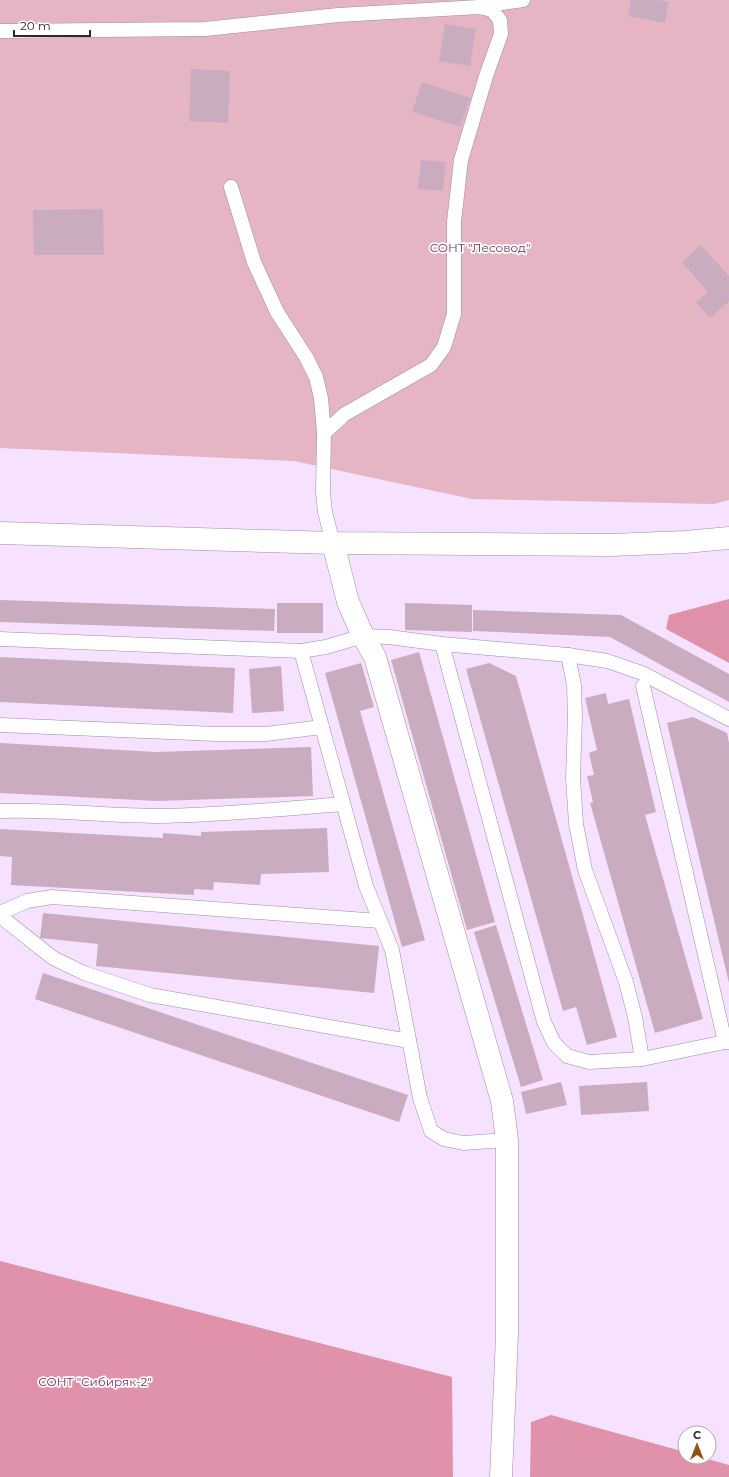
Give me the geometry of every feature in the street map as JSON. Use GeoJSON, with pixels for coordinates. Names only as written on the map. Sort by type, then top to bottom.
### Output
{"type":"FeatureCollection","features":[{"type":"Feature","properties":{"kind":"street"},"geometry":{"type":"LineString","coordinates":[[0,533],[333,543],[611,545],[685,542],[729,538]]}},
{"type":"Feature","properties":{"kind":"street"},"geometry":{"type":"LineString","coordinates":[[333,543],[348,602],[362,636],[375,657],[502,1101],[507,1140],[507,1335],[501,1477]]}},
{"type":"Feature","properties":{"kind":"lane"},"geometry":{"type":"LineString","coordinates":[[0,31],[206,29],[338,15],[478,7],[524,0]]}},
{"type":"Feature","properties":{"kind":"lane"},"geometry":{"type":"LineString","coordinates":[[324,433],[345,414],[431,365],[444,347],[454,314],[454,222],[461,160],[486,76],[501,34],[500,20],[492,10],[478,7]]}},
{"type":"Feature","properties":{"kind":"lane"},"geometry":{"type":"LineString","coordinates":[[230,187],[254,262],[277,312],[306,357],[316,377],[322,398],[324,433],[323,492],[325,512],[333,543]]}},
{"type":"Feature","properties":{"kind":"lane"},"geometry":{"type":"LineString","coordinates":[[0,639],[301,651],[326,647],[362,636],[390,637],[442,644],[568,655],[607,661],[642,673],[729,719]]}},
{"type":"Feature","properties":{"kind":"lane"},"geometry":{"type":"LineString","coordinates":[[442,644],[544,1022],[554,1044],[567,1056],[589,1062],[642,1059],[727,1042],[643,686]]}},
{"type":"Feature","properties":{"kind":"lane"},"geometry":{"type":"LineString","coordinates":[[301,651],[366,886],[392,950],[420,1098],[431,1131],[444,1139],[463,1143],[507,1140]]}},
{"type":"Feature","properties":{"kind":"lane"},"geometry":{"type":"LineString","coordinates":[[568,655],[574,685],[573,778],[576,824],[585,870],[626,982],[635,1016],[642,1059]]}},
{"type":"Feature","properties":{"kind":"lane"},"geometry":{"type":"LineString","coordinates":[[0,725],[216,734],[266,734],[322,727]]}},
{"type":"Feature","properties":{"kind":"lane"},"geometry":{"type":"LineString","coordinates":[[0,810],[160,816],[216,814],[343,804]]}},
{"type":"Feature","properties":{"kind":"lane"},"geometry":{"type":"LineString","coordinates":[[0,913],[27,901],[52,897],[380,921]]}},
{"type":"Feature","properties":{"kind":"lane"},"geometry":{"type":"LineString","coordinates":[[0,916],[53,958],[84,973],[150,995],[409,1041]]}},
{"type":"Feature","properties":{"kind":"green space","name":"СОНТ \"Лесовод\""},"geometry":{"type":"Polygon","coordinates":[[[0,0],[729,0],[729,500],[714,504],[472,499],[294,461],[0,448],[0,0]]]}},
{"type":"Feature","properties":{"kind":"green space"},"geometry":{"type":"Polygon","coordinates":[[[729,599],[729,663],[666,629],[669,615],[729,599]]]}},
{"type":"Feature","properties":{"kind":"green space","name":"СОНТ \"Сибиряк-2\""},"geometry":{"type":"Polygon","coordinates":[[[0,1261],[452,1377],[453,1477],[0,1477],[0,1261]]]}},
{"type":"Feature","properties":{"kind":"green space"},"geometry":{"type":"Polygon","coordinates":[[[551,1415],[677,1450],[677,1465],[717,1465],[717,1462],[729,1465],[729,1477],[530,1477],[531,1422],[551,1415]]]}},
{"type":"Feature","properties":{"kind":"building"},"geometry":{"type":"Polygon","coordinates":[[[631,0],[658,0],[669,2],[665,23],[628,16],[631,0]]]}},
{"type":"Feature","properties":{"kind":"building"},"geometry":{"type":"Polygon","coordinates":[[[445,24],[476,29],[470,66],[439,61],[445,24]]]}},
{"type":"Feature","properties":{"kind":"building"},"geometry":{"type":"Polygon","coordinates":[[[191,69],[230,71],[228,123],[189,121],[191,69]]]}},
{"type":"Feature","properties":{"kind":"building"},"geometry":{"type":"Polygon","coordinates":[[[422,82],[470,98],[460,127],[412,112],[422,82]]]}},
{"type":"Feature","properties":{"kind":"building"},"geometry":{"type":"Polygon","coordinates":[[[421,160],[446,162],[443,191],[418,189],[421,160]]]}},
{"type":"Feature","properties":{"kind":"building"},"geometry":{"type":"Polygon","coordinates":[[[103,209],[104,255],[34,255],[33,210],[103,209]]]}},
{"type":"Feature","properties":{"kind":"building"},"geometry":{"type":"Polygon","coordinates":[[[701,245],[729,276],[729,301],[710,318],[696,302],[708,292],[682,262],[701,245]]]}},
{"type":"Feature","properties":{"kind":"building"},"geometry":{"type":"Polygon","coordinates":[[[0,600],[275,609],[274,631],[0,622],[0,600]]]}},
{"type":"Feature","properties":{"kind":"building"},"geometry":{"type":"Polygon","coordinates":[[[277,603],[323,603],[323,633],[277,633],[277,603]]]}},
{"type":"Feature","properties":{"kind":"building"},"geometry":{"type":"Polygon","coordinates":[[[405,603],[472,605],[472,632],[405,630],[405,603]]]}},
{"type":"Feature","properties":{"kind":"building"},"geometry":{"type":"Polygon","coordinates":[[[473,610],[621,615],[729,674],[729,702],[610,637],[473,631],[473,610]]]}},
{"type":"Feature","properties":{"kind":"building"},"geometry":{"type":"Polygon","coordinates":[[[419,652],[495,922],[467,930],[391,660],[419,652]]]}},
{"type":"Feature","properties":{"kind":"building"},"geometry":{"type":"Polygon","coordinates":[[[0,657],[235,668],[233,713],[0,702],[0,657]]]}},
{"type":"Feature","properties":{"kind":"building"},"geometry":{"type":"Polygon","coordinates":[[[361,663],[374,707],[360,711],[425,940],[402,947],[325,673],[361,663]]]}},
{"type":"Feature","properties":{"kind":"building"},"geometry":{"type":"Polygon","coordinates":[[[489,663],[516,676],[617,1037],[587,1045],[576,1007],[563,1011],[466,669],[489,663]]]}},
{"type":"Feature","properties":{"kind":"building"},"geometry":{"type":"Polygon","coordinates":[[[281,666],[284,711],[252,713],[249,669],[281,666]]]}},
{"type":"Feature","properties":{"kind":"building"},"geometry":{"type":"Polygon","coordinates":[[[606,693],[608,704],[629,699],[656,812],[645,815],[703,1019],[655,1033],[590,803],[593,802],[587,776],[594,775],[589,753],[597,750],[585,698],[606,693]]]}},
{"type":"Feature","properties":{"kind":"building"},"geometry":{"type":"Polygon","coordinates":[[[693,717],[727,733],[729,743],[729,983],[667,723],[693,717]]]}},
{"type":"Feature","properties":{"kind":"building"},"geometry":{"type":"Polygon","coordinates":[[[0,743],[156,752],[311,747],[313,796],[157,801],[0,793],[0,743]]]}},
{"type":"Feature","properties":{"kind":"building"},"geometry":{"type":"Polygon","coordinates":[[[327,828],[329,872],[261,874],[260,885],[214,882],[213,890],[194,889],[194,895],[11,885],[12,857],[0,856],[0,829],[163,838],[163,833],[201,836],[201,832],[327,828]]]}},
{"type":"Feature","properties":{"kind":"building"},"geometry":{"type":"Polygon","coordinates":[[[43,913],[379,946],[374,993],[96,966],[98,944],[40,938],[43,913]]]}},
{"type":"Feature","properties":{"kind":"building"},"geometry":{"type":"Polygon","coordinates":[[[496,925],[543,1080],[521,1087],[474,932],[496,925]]]}},
{"type":"Feature","properties":{"kind":"building"},"geometry":{"type":"Polygon","coordinates":[[[43,973],[408,1095],[399,1122],[35,999],[43,973]]]}},
{"type":"Feature","properties":{"kind":"building"},"geometry":{"type":"Polygon","coordinates":[[[561,1082],[567,1105],[526,1114],[521,1092],[561,1082]]]}},
{"type":"Feature","properties":{"kind":"building"},"geometry":{"type":"Polygon","coordinates":[[[647,1082],[649,1111],[581,1115],[579,1086],[647,1082]]]}}]}
